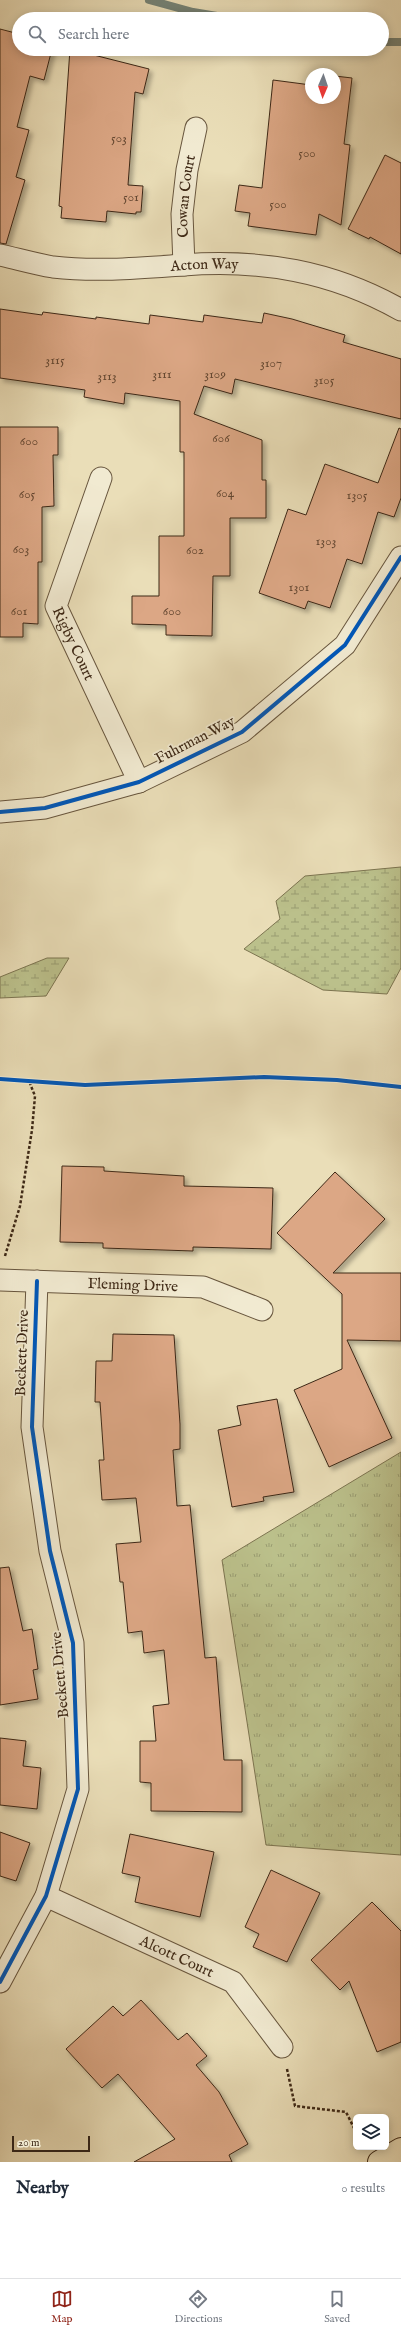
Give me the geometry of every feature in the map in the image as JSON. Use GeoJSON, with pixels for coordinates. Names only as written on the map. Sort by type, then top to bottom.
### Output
{"type":"FeatureCollection","features":[{"type":"Feature","properties":{"kind":"main road"},"geometry":{"type":"LineString","coordinates":[[379,2162],[401,2149]]}},
{"type":"Feature","properties":{"kind":"street","name":"Cowan Court"},"geometry":{"type":"LineString","coordinates":[[184,265],[182,214],[187,170],[196,128]]}},
{"type":"Feature","properties":{"kind":"street","name":"Acton Way"},"geometry":{"type":"LineString","coordinates":[[0,255],[53,267],[89,269],[225,264],[302,270],[341,281],[378,297],[401,310]]}},
{"type":"Feature","properties":{"kind":"street","name":"Rigby Court"},"geometry":{"type":"LineString","coordinates":[[101,478],[56,606],[139,782]]}},
{"type":"Feature","properties":{"kind":"street","name":"Fuhrman Way"},"geometry":{"type":"LineString","coordinates":[[0,812],[45,808],[139,782],[242,732],[345,645],[401,557]]}},
{"type":"Feature","properties":{"kind":"street","name":"Fleming Drive"},"geometry":{"type":"LineString","coordinates":[[2,1280],[203,1287],[262,1310]]}},
{"type":"Feature","properties":{"kind":"street","name":"Beckett Drive"},"geometry":{"type":"LineString","coordinates":[[0,1982],[46,1896],[78,1789],[73,1643],[50,1550],[32,1427],[37,1281]]}},
{"type":"Feature","properties":{"kind":"street","name":"Alcott Court"},"geometry":{"type":"LineString","coordinates":[[46,1896],[233,1982],[282,2047]]}},
{"type":"Feature","properties":{"kind":"path"},"geometry":{"type":"LineString","coordinates":[[22,1080],[36,1082]]}},
{"type":"Feature","properties":{"kind":"path"},"geometry":{"type":"LineString","coordinates":[[2,1280],[5,1252],[20,1206],[32,1130],[35,1096],[29,1081]]}},
{"type":"Feature","properties":{"kind":"path"},"geometry":{"type":"LineString","coordinates":[[282,2047],[295,2106],[346,2112],[353,2126]]}},
{"type":"Feature","properties":{"kind":"green space"},"geometry":{"type":"Polygon","coordinates":[[[401,867],[401,968],[387,994],[323,990],[244,949],[280,919],[276,901],[305,876],[401,867]]]}},
{"type":"Feature","properties":{"kind":"green space"},"geometry":{"type":"Polygon","coordinates":[[[47,958],[69,958],[46,996],[0,998],[0,977],[47,958]]]}},
{"type":"Feature","properties":{"kind":"green space"},"geometry":{"type":"Polygon","coordinates":[[[401,1452],[401,1855],[266,1845],[222,1560],[401,1452]]]}},
{"type":"Feature","properties":{"kind":"building"},"geometry":{"type":"Polygon","coordinates":[[[0,29],[12,32],[12,56],[50,56],[44,80],[30,76],[17,127],[29,130],[16,177],[25,180],[6,244],[0,243],[0,29]]]}},
{"type":"Feature","properties":{"kind":"building"},"geometry":{"type":"Polygon","coordinates":[[[70,56],[98,56],[149,69],[143,94],[135,92],[128,185],[143,186],[141,212],[136,212],[136,214],[107,211],[106,222],[61,218],[62,207],[59,206],[70,56]]]}},
{"type":"Feature","properties":{"kind":"building"},"geometry":{"type":"Polygon","coordinates":[[[341,77],[352,78],[344,144],[350,145],[341,225],[319,214],[316,235],[248,226],[250,213],[235,211],[239,185],[262,188],[273,80],[305,84],[305,104],[341,104],[341,77]]]}},
{"type":"Feature","properties":{"kind":"building"},"geometry":{"type":"Polygon","coordinates":[[[385,155],[401,163],[401,254],[370,237],[369,239],[348,229],[385,155]]]}},
{"type":"Feature","properties":{"kind":"building"},"geometry":{"type":"Polygon","coordinates":[[[0,309],[42,315],[43,312],[149,324],[150,315],[203,322],[204,315],[262,323],[264,313],[292,319],[345,335],[343,342],[401,359],[401,419],[235,379],[232,394],[204,386],[194,414],[262,440],[262,480],[266,480],[266,518],[230,518],[230,576],[213,576],[212,636],[166,635],[166,625],[132,624],[132,596],[159,596],[159,536],[184,536],[184,452],[180,452],[180,401],[125,393],[124,404],[84,397],[85,390],[0,378],[0,309]]]}},
{"type":"Feature","properties":{"kind":"building"},"geometry":{"type":"Polygon","coordinates":[[[0,427],[58,427],[58,455],[53,455],[54,506],[42,507],[42,562],[38,562],[38,624],[23,623],[23,637],[0,637],[0,427]]]}},
{"type":"Feature","properties":{"kind":"building"},"geometry":{"type":"Polygon","coordinates":[[[399,428],[401,429],[401,498],[394,517],[378,512],[362,564],[347,559],[330,608],[308,601],[305,609],[259,593],[288,509],[306,515],[325,464],[378,483],[399,428]]]}},
{"type":"Feature","properties":{"kind":"building"},"geometry":{"type":"Polygon","coordinates":[[[62,1166],[104,1167],[104,1171],[184,1176],[184,1186],[273,1188],[271,1249],[193,1247],[193,1251],[103,1248],[103,1243],[60,1242],[62,1166]]]}},
{"type":"Feature","properties":{"kind":"building"},"geometry":{"type":"Polygon","coordinates":[[[335,1172],[385,1219],[333,1273],[401,1273],[401,1341],[347,1340],[392,1438],[329,1467],[294,1390],[342,1369],[342,1294],[277,1233],[335,1172]]]}},
{"type":"Feature","properties":{"kind":"building"},"geometry":{"type":"Polygon","coordinates":[[[113,1334],[174,1335],[180,1424],[180,1449],[173,1450],[177,1506],[190,1505],[205,1658],[216,1657],[224,1760],[242,1760],[242,1812],[151,1811],[151,1783],[140,1782],[140,1741],[156,1741],[153,1706],[169,1704],[164,1650],[144,1653],[142,1631],[128,1633],[123,1582],[120,1582],[116,1544],[141,1542],[136,1498],[102,1500],[99,1460],[104,1460],[100,1402],[95,1402],[96,1361],[112,1361],[113,1334]]]}},
{"type":"Feature","properties":{"kind":"building"},"geometry":{"type":"Polygon","coordinates":[[[277,1399],[294,1492],[263,1497],[264,1501],[232,1507],[218,1430],[241,1425],[237,1406],[277,1399]]]}},
{"type":"Feature","properties":{"kind":"building"},"geometry":{"type":"Polygon","coordinates":[[[9,1567],[23,1631],[32,1629],[38,1669],[33,1670],[38,1699],[0,1705],[0,1568],[9,1567]]]}},
{"type":"Feature","properties":{"kind":"building"},"geometry":{"type":"Polygon","coordinates":[[[0,1738],[26,1741],[23,1766],[41,1768],[37,1809],[0,1805],[0,1738]]]}},
{"type":"Feature","properties":{"kind":"building"},"geometry":{"type":"Polygon","coordinates":[[[0,1832],[30,1843],[16,1881],[0,1876],[0,1832]]]}},
{"type":"Feature","properties":{"kind":"building"},"geometry":{"type":"Polygon","coordinates":[[[130,1834],[214,1852],[200,1917],[135,1902],[140,1877],[122,1873],[130,1834]]]}},
{"type":"Feature","properties":{"kind":"building"},"geometry":{"type":"Polygon","coordinates":[[[271,1870],[320,1893],[287,1962],[253,1947],[259,1934],[245,1927],[271,1870]]]}},
{"type":"Feature","properties":{"kind":"building"},"geometry":{"type":"Polygon","coordinates":[[[372,1902],[401,1931],[401,2042],[377,2052],[349,1981],[340,1990],[311,1960],[372,1902]]]}},
{"type":"Feature","properties":{"kind":"building"},"geometry":{"type":"Polygon","coordinates":[[[141,2000],[178,2040],[187,2033],[207,2056],[196,2065],[219,2092],[248,2144],[229,2155],[232,2162],[134,2162],[175,2139],[118,2074],[102,2088],[66,2049],[113,2006],[123,2016],[141,2000]]]}},
{"type":"Feature","properties":{"kind":"waterway"},"geometry":{"type":"LineString","coordinates":[[149,0],[193,12]]}},
{"type":"Feature","properties":{"kind":"waterway"},"geometry":{"type":"LineString","coordinates":[[389,42],[401,42]]}},
{"type":"Feature","properties":{"kind":"cycle path"},"geometry":{"type":"LineString","coordinates":[[0,812],[45,808],[139,782],[242,732],[345,645],[401,557]]}},
{"type":"Feature","properties":{"kind":"cycle path"},"geometry":{"type":"LineString","coordinates":[[0,1079],[85,1085],[264,1077],[337,1080],[401,1087]]}},
{"type":"Feature","properties":{"kind":"cycle path"},"geometry":{"type":"LineString","coordinates":[[0,1982],[46,1896],[78,1789],[73,1643],[50,1551],[32,1427],[37,1281]]}}]}
